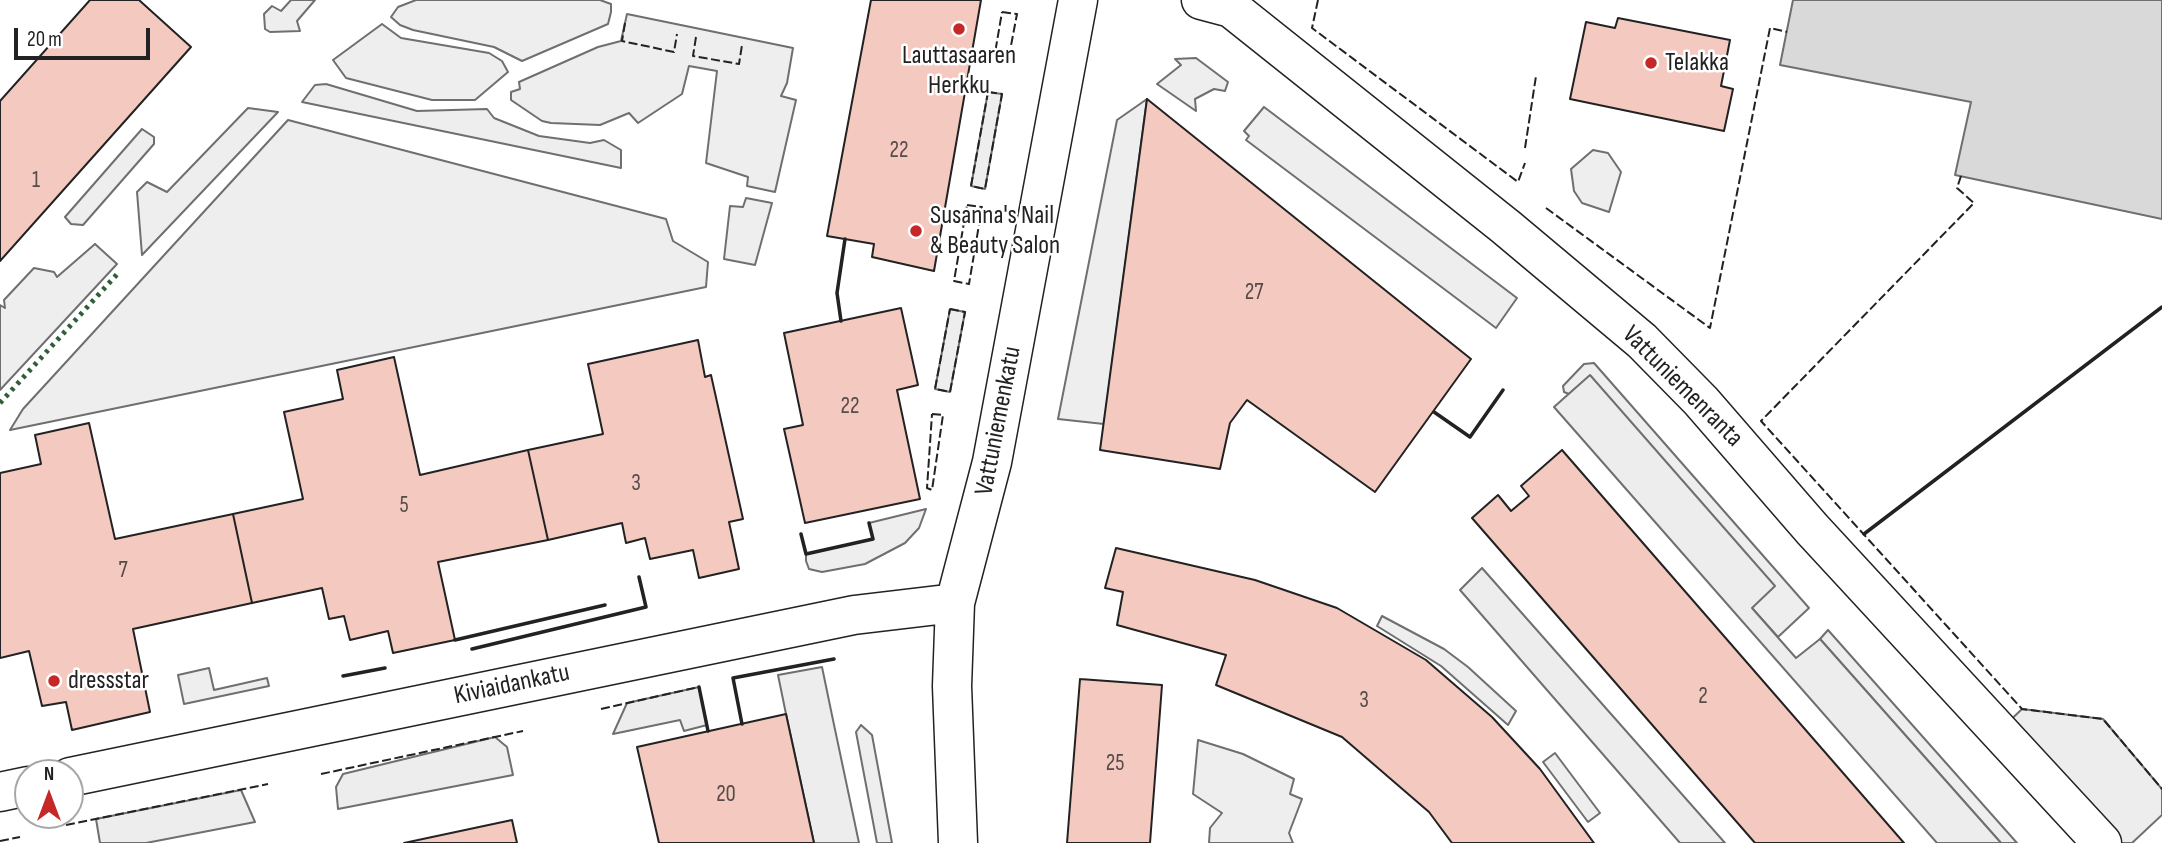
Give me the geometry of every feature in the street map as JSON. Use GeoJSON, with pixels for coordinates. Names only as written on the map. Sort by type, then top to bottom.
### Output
{"type":"FeatureCollection","features":[{"type":"Feature","properties":{"kind":"street","name":"Vattuniemenkatu"},"geometry":{"type":"LineString","coordinates":[[958,843],[952,686],[955,603],[992,463],[1078,0]]}},
{"type":"Feature","properties":{"kind":"street","name":"Vattuniemenranta"},"geometry":{"type":"LineString","coordinates":[[1201,0],[1231,8],[1506,227],[1642,341],[1701,401],[1812,529],[2102,843]]}},
{"type":"Feature","properties":{"kind":"street","name":"Kiviaidankatu"},"geometry":{"type":"LineString","coordinates":[[84,774],[854,615],[955,603]]}},
{"type":"Feature","properties":{"kind":"shaded area"},"geometry":{"type":"Polygon","coordinates":[[[291,0],[315,0],[297,21],[300,31],[270,32],[265,29],[264,14],[272,6],[281,11],[291,0]]]}},
{"type":"Feature","properties":{"kind":"shaded area"},"geometry":{"type":"Polygon","coordinates":[[[416,0],[600,0],[611,4],[611,12],[608,24],[522,61],[494,47],[413,30],[400,25],[391,17],[398,7],[416,0]]]}},
{"type":"Feature","properties":{"kind":"shaded area"},"geometry":{"type":"Polygon","coordinates":[[[1793,0],[2162,0],[2162,219],[1955,175],[1971,102],[1780,65],[1793,0]]]}},
{"type":"Feature","properties":{"kind":"shaded area"},"geometry":{"type":"Polygon","coordinates":[[[627,14],[793,48],[787,83],[781,96],[796,100],[775,192],[747,186],[748,177],[706,163],[717,71],[689,66],[682,94],[638,123],[629,113],[600,125],[551,123],[542,121],[511,100],[511,92],[520,89],[519,82],[598,47],[621,41],[627,14]]]}},
{"type":"Feature","properties":{"kind":"shaded area"},"geometry":{"type":"Polygon","coordinates":[[[382,24],[401,38],[489,53],[502,61],[508,72],[475,100],[432,100],[346,78],[333,60],[382,24]]]}},
{"type":"Feature","properties":{"kind":"shaded area"},"geometry":{"type":"Polygon","coordinates":[[[1196,58],[1228,82],[1225,91],[1214,89],[1195,99],[1196,111],[1157,84],[1181,65],[1175,59],[1196,58]]]}},
{"type":"Feature","properties":{"kind":"shaded area"},"geometry":{"type":"Polygon","coordinates":[[[326,84],[417,111],[487,109],[494,118],[539,136],[590,143],[604,140],[621,150],[621,168],[302,102],[315,85],[326,84]]]}},
{"type":"Feature","properties":{"kind":"shaded area"},"geometry":{"type":"Polygon","coordinates":[[[988,92],[1002,94],[985,189],[971,186],[988,92]]]}},
{"type":"Feature","properties":{"kind":"shaded area"},"geometry":{"type":"Polygon","coordinates":[[[1147,99],[1104,424],[1058,419],[1117,120],[1147,99]]]}},
{"type":"Feature","properties":{"kind":"shaded area"},"geometry":{"type":"Polygon","coordinates":[[[1264,107],[1517,298],[1496,328],[1246,140],[1249,136],[1244,131],[1264,107]]]}},
{"type":"Feature","properties":{"kind":"shaded area"},"geometry":{"type":"Polygon","coordinates":[[[248,108],[278,112],[142,255],[137,192],[147,182],[167,192],[248,108]]]}},
{"type":"Feature","properties":{"kind":"shaded area"},"geometry":{"type":"Polygon","coordinates":[[[288,120],[666,219],[673,241],[708,262],[706,287],[10,430],[23,409],[288,120]]]}},
{"type":"Feature","properties":{"kind":"shaded area"},"geometry":{"type":"Polygon","coordinates":[[[142,129],[154,137],[154,144],[83,225],[71,224],[65,217],[142,129]]]}},
{"type":"Feature","properties":{"kind":"shaded area"},"geometry":{"type":"Polygon","coordinates":[[[1593,150],[1608,153],[1621,172],[1609,212],[1582,203],[1574,191],[1571,169],[1593,150]]]}},
{"type":"Feature","properties":{"kind":"shaded area"},"geometry":{"type":"Polygon","coordinates":[[[746,198],[772,203],[755,265],[724,259],[730,206],[743,207],[746,198]]]}},
{"type":"Feature","properties":{"kind":"shaded area"},"geometry":{"type":"Polygon","coordinates":[[[95,244],[117,264],[0,390],[0,305],[5,308],[4,300],[34,268],[54,272],[57,277],[95,244]]]}},
{"type":"Feature","properties":{"kind":"shaded area"},"geometry":{"type":"Polygon","coordinates":[[[950,309],[965,312],[950,392],[935,389],[950,309]]]}},
{"type":"Feature","properties":{"kind":"shaded area"},"geometry":{"type":"Polygon","coordinates":[[[1594,363],[1809,608],[1778,637],[1751,607],[1774,586],[1590,376],[1569,394],[1564,392],[1563,386],[1584,364],[1594,363]]]}},
{"type":"Feature","properties":{"kind":"shaded area"},"geometry":{"type":"Polygon","coordinates":[[[1590,375],[1775,586],[1752,608],[1796,658],[1820,639],[2001,843],[1937,843],[1554,407],[1590,375]]]}},
{"type":"Feature","properties":{"kind":"shaded area"},"geometry":{"type":"Polygon","coordinates":[[[926,509],[919,528],[905,543],[865,564],[822,572],[809,569],[806,554],[873,539],[869,523],[926,509]]]}},
{"type":"Feature","properties":{"kind":"shaded area"},"geometry":{"type":"Polygon","coordinates":[[[1482,568],[1725,843],[1680,843],[1460,590],[1482,568]]]}},
{"type":"Feature","properties":{"kind":"shaded area"},"geometry":{"type":"Polygon","coordinates":[[[1382,616],[1444,649],[1468,667],[1516,711],[1508,725],[1441,666],[1377,626],[1382,616]]]}},
{"type":"Feature","properties":{"kind":"shaded area"},"geometry":{"type":"Polygon","coordinates":[[[1828,630],[2017,843],[2001,843],[1820,639],[1828,630]]]}},
{"type":"Feature","properties":{"kind":"shaded area"},"geometry":{"type":"Polygon","coordinates":[[[822,667],[859,843],[814,843],[786,714],[778,675],[822,667]]]}},
{"type":"Feature","properties":{"kind":"shaded area"},"geometry":{"type":"Polygon","coordinates":[[[209,668],[214,690],[267,678],[269,686],[184,704],[178,675],[209,668]]]}},
{"type":"Feature","properties":{"kind":"shaded area"},"geometry":{"type":"Polygon","coordinates":[[[699,687],[707,725],[684,731],[680,720],[613,734],[627,703],[699,687]]]}},
{"type":"Feature","properties":{"kind":"shaded area"},"geometry":{"type":"Polygon","coordinates":[[[2022,709],[2103,719],[2162,789],[2162,815],[2132,843],[2106,843],[2000,730],[2022,709]]]}},
{"type":"Feature","properties":{"kind":"shaded area"},"geometry":{"type":"Polygon","coordinates":[[[861,725],[872,735],[892,843],[877,843],[856,732],[861,725]]]}},
{"type":"Feature","properties":{"kind":"shaded area"},"geometry":{"type":"Polygon","coordinates":[[[495,737],[507,747],[513,775],[338,809],[336,787],[343,774],[495,737]]]}},
{"type":"Feature","properties":{"kind":"shaded area"},"geometry":{"type":"Polygon","coordinates":[[[1198,740],[1243,754],[1294,779],[1290,794],[1302,799],[1289,833],[1293,843],[1209,843],[1210,828],[1222,813],[1193,794],[1198,740]]]}},
{"type":"Feature","properties":{"kind":"shaded area"},"geometry":{"type":"Polygon","coordinates":[[[1555,753],[1600,813],[1588,822],[1543,762],[1555,753]]]}},
{"type":"Feature","properties":{"kind":"shaded area"},"geometry":{"type":"Polygon","coordinates":[[[241,790],[255,822],[146,843],[100,843],[96,819],[241,790]]]}},
{"type":"Feature","properties":{"kind":"building"},"geometry":{"type":"Polygon","coordinates":[[[90,0],[139,0],[191,47],[0,261],[0,101],[90,0]]]}},
{"type":"Feature","properties":{"kind":"building"},"geometry":{"type":"Polygon","coordinates":[[[871,0],[981,0],[934,271],[872,257],[874,244],[827,236],[871,0]]]}},
{"type":"Feature","properties":{"kind":"building","name":"Telakka"},"geometry":{"type":"Polygon","coordinates":[[[1618,18],[1730,40],[1721,86],[1733,89],[1724,131],[1570,99],[1586,22],[1615,28],[1618,18]]]}},
{"type":"Feature","properties":{"kind":"building"},"geometry":{"type":"Polygon","coordinates":[[[1147,99],[1471,359],[1375,492],[1247,400],[1230,423],[1220,469],[1100,450],[1147,99]]]}},
{"type":"Feature","properties":{"kind":"building"},"geometry":{"type":"Polygon","coordinates":[[[901,308],[918,385],[897,390],[920,499],[805,523],[784,429],[803,425],[784,333],[901,308]]]}},
{"type":"Feature","properties":{"kind":"building"},"geometry":{"type":"Polygon","coordinates":[[[698,340],[705,377],[711,375],[743,519],[729,522],[739,569],[699,578],[693,550],[650,559],[645,538],[626,543],[622,523],[548,540],[528,450],[603,434],[588,364],[698,340]]]}},
{"type":"Feature","properties":{"kind":"building"},"geometry":{"type":"Polygon","coordinates":[[[394,357],[420,475],[528,450],[548,540],[438,562],[455,640],[393,653],[388,631],[350,640],[344,616],[329,619],[322,588],[252,603],[233,514],[303,499],[284,412],[343,399],[337,370],[394,357]]]}},
{"type":"Feature","properties":{"kind":"building"},"geometry":{"type":"Polygon","coordinates":[[[89,423],[115,539],[233,514],[252,603],[133,629],[150,712],[72,730],[66,702],[42,706],[29,651],[0,658],[0,473],[41,464],[35,435],[89,423]]]}},
{"type":"Feature","properties":{"kind":"building"},"geometry":{"type":"Polygon","coordinates":[[[1562,450],[1904,843],[1755,843],[1472,518],[1498,495],[1511,511],[1529,496],[1521,486],[1562,450]]]}},
{"type":"Feature","properties":{"kind":"building"},"geometry":{"type":"Polygon","coordinates":[[[1116,548],[1255,580],[1337,608],[1426,660],[1492,717],[1540,769],[1594,843],[1452,843],[1429,812],[1342,737],[1216,685],[1226,655],[1117,625],[1123,592],[1105,588],[1116,548]]]}},
{"type":"Feature","properties":{"kind":"building"},"geometry":{"type":"Polygon","coordinates":[[[1080,679],[1162,685],[1150,843],[1067,843],[1080,679]]]}},
{"type":"Feature","properties":{"kind":"building"},"geometry":{"type":"Polygon","coordinates":[[[786,714],[814,843],[659,843],[637,747],[786,714]]]}},
{"type":"Feature","properties":{"kind":"building"},"geometry":{"type":"Polygon","coordinates":[[[512,820],[517,843],[404,843],[512,820]]]}},
{"type":"Feature","properties":{"kind":"hedge"},"geometry":{"type":"LineString","coordinates":[[0,403],[120,271]]}},
{"type":"Feature","properties":{"kind":"fence"},"geometry":{"type":"LineString","coordinates":[[1318,0],[1312,28],[1518,182],[1525,163]]}},
{"type":"Feature","properties":{"kind":"fence"},"geometry":{"type":"LineString","coordinates":[[1002,12],[1017,14],[1009,56],[995,53],[1002,12]]}},
{"type":"Feature","properties":{"kind":"fence"},"geometry":{"type":"LineString","coordinates":[[625,23],[622,41],[674,52],[677,34]]}},
{"type":"Feature","properties":{"kind":"fence"},"geometry":{"type":"LineString","coordinates":[[1546,208],[1710,328],[1770,28],[1787,32]]}},
{"type":"Feature","properties":{"kind":"fence"},"geometry":{"type":"LineString","coordinates":[[696,37],[693,56],[739,64],[742,45]]}},
{"type":"Feature","properties":{"kind":"fence"},"geometry":{"type":"LineString","coordinates":[[1525,148],[1536,76]]}},
{"type":"Feature","properties":{"kind":"fence"},"geometry":{"type":"LineString","coordinates":[[988,92],[1002,94],[985,189],[971,186],[988,92]]}},
{"type":"Feature","properties":{"kind":"fence"},"geometry":{"type":"LineString","coordinates":[[1961,176],[1957,188],[1974,203],[1761,421],[2022,709],[2103,719],[2162,789]]}},
{"type":"Feature","properties":{"kind":"fence"},"geometry":{"type":"LineString","coordinates":[[967,205],[982,207],[969,284],[954,281],[967,205]]}},
{"type":"Feature","properties":{"kind":"fence"},"geometry":{"type":"LineString","coordinates":[[950,309],[965,312],[950,392],[935,389],[950,309]]}},
{"type":"Feature","properties":{"kind":"fence"},"geometry":{"type":"LineString","coordinates":[[932,414],[943,415],[932,490],[927,488],[932,414]]}},
{"type":"Feature","properties":{"kind":"fence"},"geometry":{"type":"LineString","coordinates":[[601,709],[699,687]]}},
{"type":"Feature","properties":{"kind":"fence"},"geometry":{"type":"LineString","coordinates":[[321,774],[523,731]]}},
{"type":"Feature","properties":{"kind":"fence"},"geometry":{"type":"LineString","coordinates":[[84,821],[268,784]]}},
{"type":"Feature","properties":{"kind":"fence"},"geometry":{"type":"LineString","coordinates":[[0,841],[20,837]]}},
{"type":"Feature","properties":{"kind":"wall"},"geometry":{"type":"LineString","coordinates":[[841,321],[837,293],[845,239]]}},
{"type":"Feature","properties":{"kind":"wall"},"geometry":{"type":"LineString","coordinates":[[1864,534],[2162,307]]}},
{"type":"Feature","properties":{"kind":"wall"},"geometry":{"type":"LineString","coordinates":[[1434,412],[1470,437],[1503,390]]}},
{"type":"Feature","properties":{"kind":"wall"},"geometry":{"type":"LineString","coordinates":[[801,534],[806,554],[873,539],[869,523]]}},
{"type":"Feature","properties":{"kind":"wall"},"geometry":{"type":"LineString","coordinates":[[472,649],[646,607],[639,577]]}},
{"type":"Feature","properties":{"kind":"wall"},"geometry":{"type":"LineString","coordinates":[[455,640],[605,605]]}},
{"type":"Feature","properties":{"kind":"wall"},"geometry":{"type":"LineString","coordinates":[[742,724],[733,678],[834,659]]}},
{"type":"Feature","properties":{"kind":"wall"},"geometry":{"type":"LineString","coordinates":[[343,676],[385,668]]}},
{"type":"Feature","properties":{"kind":"wall"},"geometry":{"type":"LineString","coordinates":[[699,687],[708,731]]}},
{"type":"Feature","properties":{"kind":"place","name":"Lauttasaaren Herkku"},"geometry":{"type":"Point","coordinates":[959,29]}},
{"type":"Feature","properties":{"kind":"place","name":"Telakka"},"geometry":{"type":"Point","coordinates":[1651,63]}},
{"type":"Feature","properties":{"kind":"place","name":"Susanna's Nail & Beauty Salon"},"geometry":{"type":"Point","coordinates":[916,231]}},
{"type":"Feature","properties":{"kind":"place","name":"dressstar"},"geometry":{"type":"Point","coordinates":[54,681]}}]}
